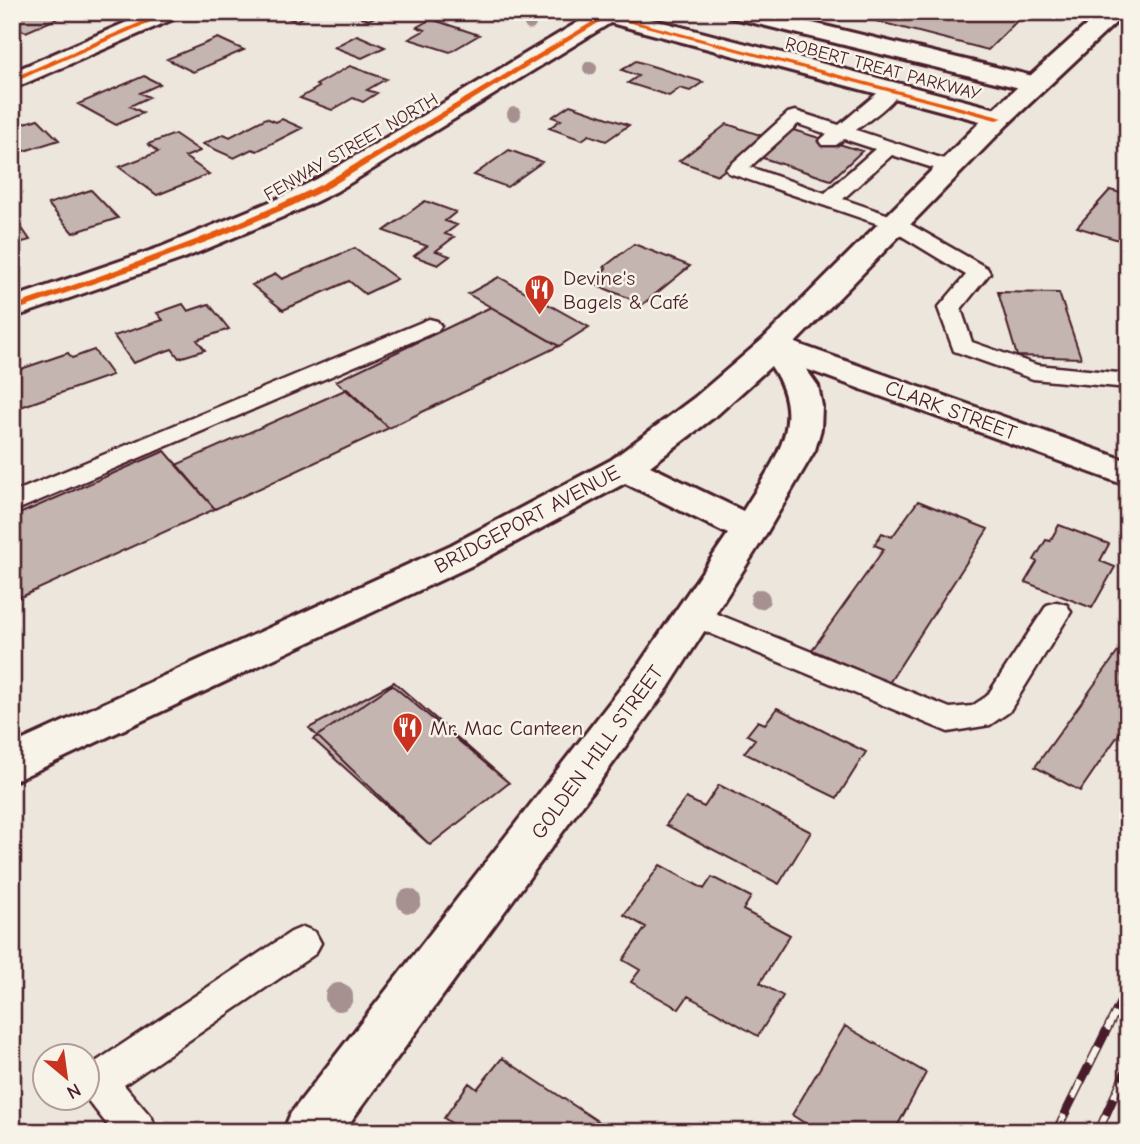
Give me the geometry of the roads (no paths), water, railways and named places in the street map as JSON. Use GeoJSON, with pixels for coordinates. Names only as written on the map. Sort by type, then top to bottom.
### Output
{"type":"FeatureCollection","features":[{"type":"Feature","properties":{"kind":"main road"},"geometry":{"type":"LineString","coordinates":[[12,81],[170,12]]}},
{"type":"Feature","properties":{"kind":"main road","name":"ROBERT TREAT PARKWAY"},"geometry":{"type":"LineString","coordinates":[[737,12],[1036,84]]}},
{"type":"Feature","properties":{"kind":"main road","name":"BRIDGEPORT AVENUE"},"geometry":{"type":"LineString","coordinates":[[12,765],[464,555],[624,468],[706,406],[774,346],[999,118],[1115,12]]}},
{"type":"Feature","properties":{"kind":"main road","name":"ROBERT TREAT PARKWAY"},"geometry":{"type":"LineString","coordinates":[[605,13],[999,118]]}},
{"type":"Feature","properties":{"kind":"main road","name":"FENWAY STREET NORTH"},"geometry":{"type":"LineString","coordinates":[[12,309],[216,237],[287,206],[327,185],[605,13]]}},
{"type":"Feature","properties":{"kind":"main road","name":"CLARK STREET"},"geometry":{"type":"LineString","coordinates":[[774,346],[1128,474]]}},
{"type":"Feature","properties":{"kind":"main road","name":"GOLDEN HILL STREET"},"geometry":{"type":"LineString","coordinates":[[310,1132],[570,788],[695,616],[750,530],[797,450],[804,429],[805,406],[801,386],[774,346]]}},
{"type":"Feature","properties":{"kind":"main road"},"geometry":{"type":"LineString","coordinates":[[624,468],[750,530]]}},
{"type":"Feature","properties":{"kind":"lane"},"geometry":{"type":"LineString","coordinates":[[835,136],[879,104],[892,90]]}},
{"type":"Feature","properties":{"kind":"lane"},"geometry":{"type":"LineString","coordinates":[[949,167],[889,147],[835,136],[795,117],[736,169],[894,223],[979,273],[949,308],[962,346],[1033,372],[1128,380]]}},
{"type":"Feature","properties":{"kind":"lane"},"geometry":{"type":"LineString","coordinates":[[828,201],[889,147]]}},
{"type":"Feature","properties":{"kind":"lane"},"geometry":{"type":"LineString","coordinates":[[780,184],[797,169]]}},
{"type":"Feature","properties":{"kind":"lane"},"geometry":{"type":"LineString","coordinates":[[12,503],[429,326]]}},
{"type":"Feature","properties":{"kind":"lane"},"geometry":{"type":"LineString","coordinates":[[695,616],[948,720],[979,717],[998,704],[1057,612]]}},
{"type":"Feature","properties":{"kind":"lane"},"geometry":{"type":"LineString","coordinates":[[138,1132],[97,1082],[303,943]]}},
{"type":"Feature","properties":{"kind":"railway"},"geometry":{"type":"LineString","coordinates":[[1056,1132],[1128,987]]}},
{"type":"Feature","properties":{"kind":"railway"},"geometry":{"type":"LineString","coordinates":[[1098,1132],[1128,1066]]}},
{"type":"Feature","properties":{"kind":"place","name":"Devine's Bagels & Café"},"geometry":{"type":"Point","coordinates":[540,317]}},
{"type":"Feature","properties":{"kind":"place","name":"Mr. Mac Canteen"},"geometry":{"type":"Point","coordinates":[407,755]}}]}
